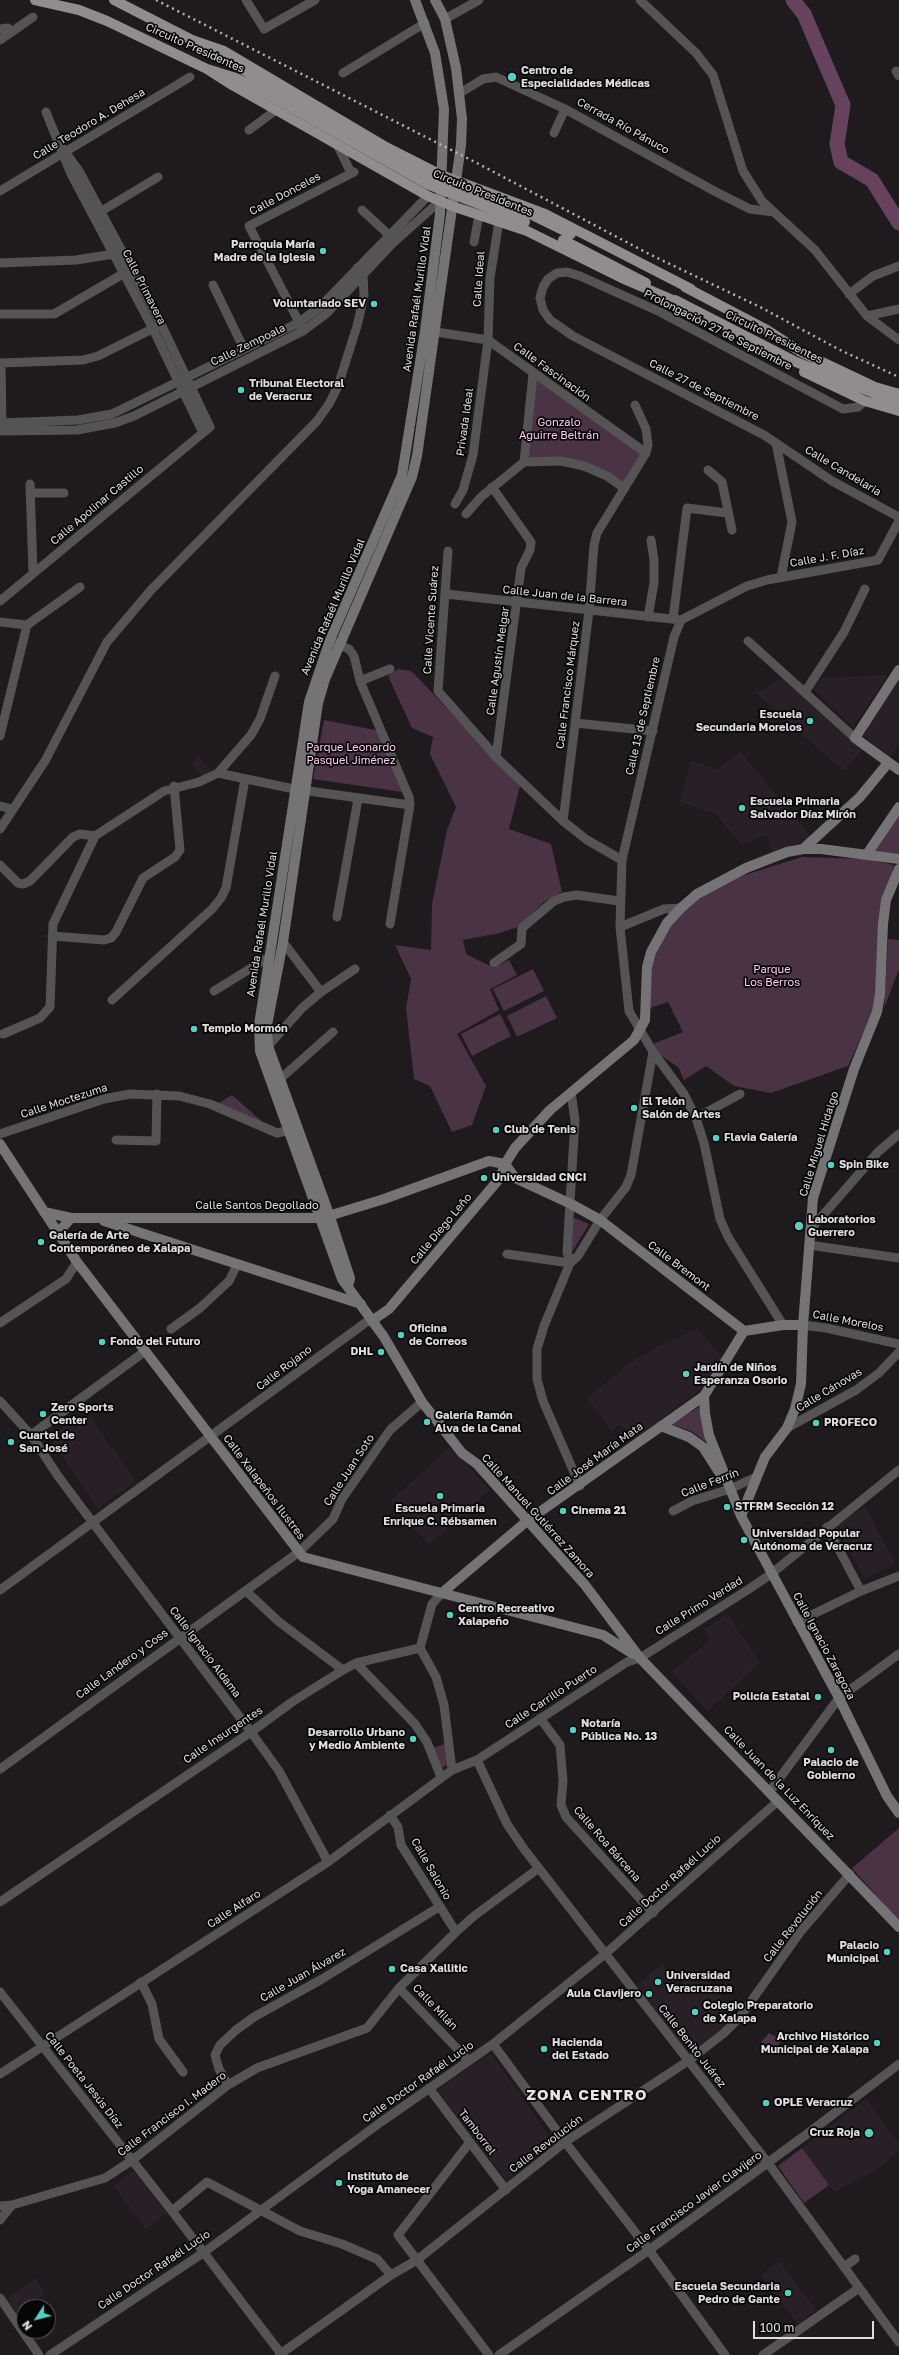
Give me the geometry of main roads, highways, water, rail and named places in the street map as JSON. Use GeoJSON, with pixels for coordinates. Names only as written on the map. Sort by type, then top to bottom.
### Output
{"type":"FeatureCollection","features":[{"type":"Feature","properties":{"kind":"main road","name":"Circuito Presidentes"},"geometry":{"type":"LineString","coordinates":[[36,0],[79,10],[107,21],[207,69],[263,87]]}},
{"type":"Feature","properties":{"kind":"main road","name":"Circuito Presidentes"},"geometry":{"type":"LineString","coordinates":[[114,0],[192,40],[263,87],[440,181],[691,289],[767,330],[801,352],[840,372],[876,387],[899,394]]}},
{"type":"Feature","properties":{"kind":"main road","name":"Avenida Rafaél Murillo Vidal"},"geometry":{"type":"LineString","coordinates":[[293,1130],[268,1046],[267,1024],[283,942],[318,703],[335,642],[412,477],[417,456],[436,332],[440,258],[440,201],[444,109],[441,81],[435,52],[426,23],[415,0]]}},
{"type":"Feature","properties":{"kind":"main road","name":"Avenida Rafaél Murillo Vidal"},"geometry":{"type":"LineString","coordinates":[[361,1304],[348,1286],[350,1278],[293,1130],[260,1051],[258,1038],[294,789],[309,702],[335,642],[402,475],[440,258],[452,206],[461,145],[460,93],[445,19],[435,0]]}},
{"type":"Feature","properties":{"kind":"main road"},"geometry":{"type":"LineString","coordinates":[[192,40],[224,51],[386,146],[441,175],[545,214],[691,289]]}},
{"type":"Feature","properties":{"kind":"main road"},"geometry":{"type":"LineString","coordinates":[[207,69],[428,196],[452,206],[527,230],[626,280],[680,303]]}},
{"type":"Feature","properties":{"kind":"main road"},"geometry":{"type":"LineString","coordinates":[[375,166],[383,164],[388,158],[386,146]]}},
{"type":"Feature","properties":{"kind":"main road","name":"Calle Zempoala"},"geometry":{"type":"LineString","coordinates":[[428,196],[441,175]]}},
{"type":"Feature","properties":{"kind":"main road","name":"Calle Zempoala"},"geometry":{"type":"LineString","coordinates":[[440,201],[455,180]]}},
{"type":"Feature","properties":{"kind":"main road"},"geometry":{"type":"LineString","coordinates":[[476,214],[474,200],[482,191]]}},
{"type":"Feature","properties":{"kind":"main road","name":"Circuito Presidentes"},"geometry":{"type":"LineString","coordinates":[[526,217],[627,272],[680,303],[758,344],[837,380],[899,403]]}},
{"type":"Feature","properties":{"kind":"main road"},"geometry":{"type":"LineString","coordinates":[[767,330],[842,366],[899,388]]}},
{"type":"Feature","properties":{"kind":"main road"},"geometry":{"type":"LineString","coordinates":[[758,344],[794,367],[864,400],[899,411]]}},
{"type":"Feature","properties":{"kind":"main road"},"geometry":{"type":"LineString","coordinates":[[899,670],[855,738],[899,770]]}},
{"type":"Feature","properties":{"kind":"main road"},"geometry":{"type":"LineString","coordinates":[[803,849],[860,797],[888,763]]}},
{"type":"Feature","properties":{"kind":"main road"},"geometry":{"type":"LineString","coordinates":[[868,854],[899,807]]}},
{"type":"Feature","properties":{"kind":"main road"},"geometry":{"type":"LineString","coordinates":[[803,849],[868,854],[899,859]]}},
{"type":"Feature","properties":{"kind":"main road","name":"Calle Diego Leño"},"geometry":{"type":"LineString","coordinates":[[373,1320],[389,1309],[500,1178],[505,1164],[515,1148],[550,1110],[624,1050],[640,1032],[645,1020],[647,967],[651,952],[667,923],[697,894],[746,868],[803,849]]}},
{"type":"Feature","properties":{"kind":"main road","name":"Calle Miguel Hidalgo"},"geometry":{"type":"LineString","coordinates":[[742,1516],[765,1457],[787,1428],[795,1409],[801,1384],[803,1325],[813,1198],[854,1069],[877,1012],[880,994],[886,900],[899,869]]}},
{"type":"Feature","properties":{"kind":"main road","name":"Calle Xalapeños Ilustres"},"geometry":{"type":"LineString","coordinates":[[0,1144],[77,1262],[144,1352],[211,1437],[298,1552],[310,1560],[443,1592],[603,1635],[640,1658]]}},
{"type":"Feature","properties":{"kind":"main road","name":"Calle Santos Degollado"},"geometry":{"type":"LineString","coordinates":[[44,1212],[71,1218],[326,1217],[489,1161],[505,1164]]}},
{"type":"Feature","properties":{"kind":"main road","name":"Calle Bremont"},"geometry":{"type":"LineString","coordinates":[[505,1164],[515,1178],[571,1204],[600,1220],[744,1331]]}},
{"type":"Feature","properties":{"kind":"main road"},"geometry":{"type":"LineString","coordinates":[[58,1234],[71,1218]]}},
{"type":"Feature","properties":{"kind":"main road"},"geometry":{"type":"LineString","coordinates":[[94,1218],[361,1304]]}},
{"type":"Feature","properties":{"kind":"main road","name":"Calle Manuel Gutiérrez Zamora"},"geometry":{"type":"LineString","coordinates":[[361,1304],[373,1320],[422,1402],[462,1454],[477,1464],[585,1585],[640,1658]]}},
{"type":"Feature","properties":{"kind":"main road","name":"Calle Morelos"},"geometry":{"type":"LineString","coordinates":[[744,1331],[783,1325],[803,1325]]}},
{"type":"Feature","properties":{"kind":"main road","name":"Calle José María Mata"},"geometry":{"type":"LineString","coordinates":[[443,1592],[527,1521],[580,1486],[704,1396],[744,1331]]}},
{"type":"Feature","properties":{"kind":"main road","name":"Calle Ignacio Zaragoza"},"geometry":{"type":"LineString","coordinates":[[704,1396],[705,1414],[709,1435],[742,1516],[771,1574],[839,1698],[887,1796],[899,1813]]}},
{"type":"Feature","properties":{"kind":"main road","name":"Calle Ignacio Zaragoza"},"geometry":{"type":"LineString","coordinates":[[661,1426],[689,1437],[703,1447],[730,1489]]}},
{"type":"Feature","properties":{"kind":"main road","name":"Calle Juan de la Luz Enríquez"},"geometry":{"type":"LineString","coordinates":[[640,1658],[850,1874],[899,1927]]}},
{"type":"Feature","properties":{"kind":"waterway"},"geometry":{"type":"LineString","coordinates":[[793,0],[804,14],[843,105],[837,144],[841,162],[872,180],[899,223]]}},
{"type":"Feature","properties":{"kind":"railway"},"geometry":{"type":"LineString","coordinates":[[156,0],[473,161],[651,255],[760,307],[842,351],[899,377]]}},
{"type":"Feature","properties":{"kind":"place","name":"Centro de Especialidades Médicas"},"geometry":{"type":"Point","coordinates":[512,77]}},
{"type":"Feature","properties":{"kind":"place","name":"Parroquia María Madre de la Iglesia"},"geometry":{"type":"Point","coordinates":[323,251]}},
{"type":"Feature","properties":{"kind":"place","name":"Voluntariado SEV"},"geometry":{"type":"Point","coordinates":[374,304]}},
{"type":"Feature","properties":{"kind":"place","name":"Tribunal Electoral de Veracruz"},"geometry":{"type":"Point","coordinates":[241,390]}},
{"type":"Feature","properties":{"kind":"place","name":"Escuela Secundaria Morelos"},"geometry":{"type":"Point","coordinates":[810,721]}},
{"type":"Feature","properties":{"kind":"place","name":"Escuela Primaria Salvador Díaz Mirón"},"geometry":{"type":"Point","coordinates":[742,808]}},
{"type":"Feature","properties":{"kind":"place","name":"Templo Mormón"},"geometry":{"type":"Point","coordinates":[194,1029]}},
{"type":"Feature","properties":{"kind":"place","name":"El Telón Salón de Artes"},"geometry":{"type":"Point","coordinates":[634,1108]}},
{"type":"Feature","properties":{"kind":"place","name":"Club de Tenis"},"geometry":{"type":"Point","coordinates":[496,1130]}},
{"type":"Feature","properties":{"kind":"place","name":"Flavia Galería"},"geometry":{"type":"Point","coordinates":[716,1138]}},
{"type":"Feature","properties":{"kind":"place","name":"Spin Bike"},"geometry":{"type":"Point","coordinates":[831,1165]}},
{"type":"Feature","properties":{"kind":"place","name":"Universidad CNCI"},"geometry":{"type":"Point","coordinates":[484,1178]}},
{"type":"Feature","properties":{"kind":"place","name":"Laboratorios Guerrero"},"geometry":{"type":"Point","coordinates":[799,1226]}},
{"type":"Feature","properties":{"kind":"place","name":"Galería de Arte Contemporáneo de Xalapa"},"geometry":{"type":"Point","coordinates":[41,1242]}},
{"type":"Feature","properties":{"kind":"place","name":"Oficina de Correos"},"geometry":{"type":"Point","coordinates":[401,1335]}},
{"type":"Feature","properties":{"kind":"place","name":"Fondo del Futuro"},"geometry":{"type":"Point","coordinates":[102,1342]}},
{"type":"Feature","properties":{"kind":"place","name":"DHL"},"geometry":{"type":"Point","coordinates":[381,1352]}},
{"type":"Feature","properties":{"kind":"place","name":"Jardín de Niños Esperanza Osorio"},"geometry":{"type":"Point","coordinates":[686,1374]}},
{"type":"Feature","properties":{"kind":"place","name":"Zero Sports Center"},"geometry":{"type":"Point","coordinates":[43,1414]}},
{"type":"Feature","properties":{"kind":"place","name":"Galería Ramón Alva de la Canal"},"geometry":{"type":"Point","coordinates":[427,1422]}},
{"type":"Feature","properties":{"kind":"place","name":"PROFECO"},"geometry":{"type":"Point","coordinates":[816,1423]}},
{"type":"Feature","properties":{"kind":"place","name":"Cuartel de San José"},"geometry":{"type":"Point","coordinates":[11,1442]}},
{"type":"Feature","properties":{"kind":"place","name":"Escuela Primaria Enrique C. Rébsamen"},"geometry":{"type":"Point","coordinates":[440,1496]}},
{"type":"Feature","properties":{"kind":"place","name":"STFRM Sección 12"},"geometry":{"type":"Point","coordinates":[727,1507]}},
{"type":"Feature","properties":{"kind":"place","name":"Cinema 21"},"geometry":{"type":"Point","coordinates":[563,1511]}},
{"type":"Feature","properties":{"kind":"place","name":"Universidad Popular Autónoma de Veracruz"},"geometry":{"type":"Point","coordinates":[744,1540]}},
{"type":"Feature","properties":{"kind":"place","name":"Centro Recreativo Xalapeño"},"geometry":{"type":"Point","coordinates":[450,1615]}},
{"type":"Feature","properties":{"kind":"place","name":"Policía Estatal"},"geometry":{"type":"Point","coordinates":[818,1697]}},
{"type":"Feature","properties":{"kind":"place","name":"Notaría Pública No. 13"},"geometry":{"type":"Point","coordinates":[573,1730]}},
{"type":"Feature","properties":{"kind":"place","name":"Desarrollo Urbano y Medio Ambiente"},"geometry":{"type":"Point","coordinates":[413,1739]}},
{"type":"Feature","properties":{"kind":"place","name":"Palacio de Gobierno"},"geometry":{"type":"Point","coordinates":[831,1750]}},
{"type":"Feature","properties":{"kind":"place","name":"Palacio Municipal"},"geometry":{"type":"Point","coordinates":[887,1952]}},
{"type":"Feature","properties":{"kind":"place","name":"Casa Xallitic"},"geometry":{"type":"Point","coordinates":[392,1969]}},
{"type":"Feature","properties":{"kind":"place","name":"Universidad Veracruzana"},"geometry":{"type":"Point","coordinates":[658,1982]}},
{"type":"Feature","properties":{"kind":"place","name":"Aula Clavijero"},"geometry":{"type":"Point","coordinates":[649,1994]}},
{"type":"Feature","properties":{"kind":"place","name":"Colegio Preparatorio de Xalapa"},"geometry":{"type":"Point","coordinates":[695,2012]}},
{"type":"Feature","properties":{"kind":"place","name":"Archivo Histórico Municipal de Xalapa"},"geometry":{"type":"Point","coordinates":[877,2043]}},
{"type":"Feature","properties":{"kind":"place","name":"Hacienda del Estado"},"geometry":{"type":"Point","coordinates":[544,2049]}},
{"type":"Feature","properties":{"kind":"place","name":"OPLE Veracruz"},"geometry":{"type":"Point","coordinates":[766,2103]}},
{"type":"Feature","properties":{"kind":"place","name":"Cruz Roja"},"geometry":{"type":"Point","coordinates":[869,2133]}},
{"type":"Feature","properties":{"kind":"place","name":"Instituto de Yoga Amanecer"},"geometry":{"type":"Point","coordinates":[339,2183]}},
{"type":"Feature","properties":{"kind":"place","name":"Escuela Secundaria Pedro de Gante"},"geometry":{"type":"Point","coordinates":[788,2293]}},
{"type":"Feature","properties":{"kind":"district","name":"ZONA CENTRO"},"geometry":{"type":"Point","coordinates":[587,2095]}},
{"type":"Feature","properties":{"kind":"park label","name":"Gonzalo Aguirre Beltrán"},"geometry":{"type":"Point","coordinates":[559,429]}},
{"type":"Feature","properties":{"kind":"park label","name":"Parque Leonardo Pasquel Jiménez"},"geometry":{"type":"Point","coordinates":[351,754]}},
{"type":"Feature","properties":{"kind":"park label","name":"Parque Los Berros"},"geometry":{"type":"Point","coordinates":[772,976]}}]}
